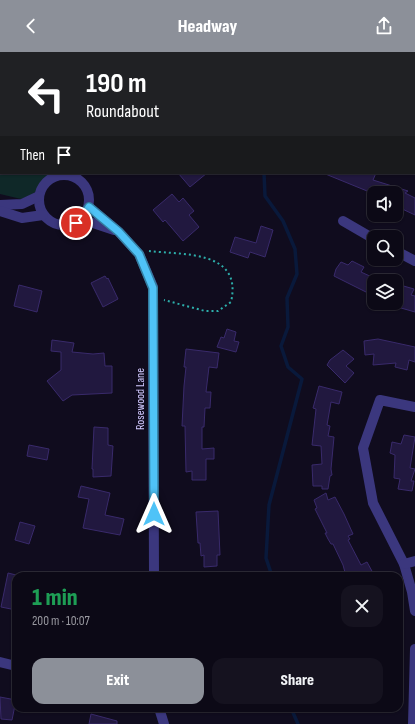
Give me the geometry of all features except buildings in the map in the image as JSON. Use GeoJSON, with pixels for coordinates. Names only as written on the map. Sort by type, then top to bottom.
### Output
{"type":"FeatureCollection","features":[{"type":"Feature","properties":{"kind":"street"},"geometry":{"type":"LineString","coordinates":[[71,175],[86,188],[90,203],[81,219],[68,226],[59,225],[51,222],[43,215],[39,196],[41,190],[50,177],[71,175]]}},
{"type":"Feature","properties":{"kind":"street"},"geometry":{"type":"LineString","coordinates":[[0,205],[22,204],[39,196]]}},
{"type":"Feature","properties":{"kind":"street","name":"Rosewood Lane"},"geometry":{"type":"LineString","coordinates":[[89,207],[119,232],[139,254],[153,288],[154,572]]}},
{"type":"Feature","properties":{"kind":"street"},"geometry":{"type":"LineString","coordinates":[[0,211],[22,218],[43,215]]}},
{"type":"Feature","properties":{"kind":"street","name":"Rosewood Lane"},"geometry":{"type":"LineString","coordinates":[[81,219],[119,232]]}},
{"type":"Feature","properties":{"kind":"street"},"geometry":{"type":"LineString","coordinates":[[343,221],[367,235]]}},
{"type":"Feature","properties":{"kind":"street"},"geometry":{"type":"LineString","coordinates":[[403,255],[415,261]]}},
{"type":"Feature","properties":{"kind":"street"},"geometry":{"type":"LineString","coordinates":[[415,407],[380,400],[363,448],[373,503],[404,564],[412,592],[415,612]]}},
{"type":"Feature","properties":{"kind":"street"},"geometry":{"type":"LineString","coordinates":[[404,564],[415,561]]}},
{"type":"Feature","properties":{"kind":"street"},"geometry":{"type":"LineString","coordinates":[[413,724],[415,649]]}},
{"type":"Feature","properties":{"kind":"street"},"geometry":{"type":"LineString","coordinates":[[0,662],[12,665]]}},
{"type":"Feature","properties":{"kind":"street"},"geometry":{"type":"LineString","coordinates":[[160,712],[164,724]]}},
{"type":"Feature","properties":{"kind":"path"},"geometry":{"type":"LineString","coordinates":[[134,249],[213,258],[223,266],[233,285],[231,302],[218,311],[206,311],[153,297]]}},
{"type":"Feature","properties":{"kind":"green space"},"geometry":{"type":"Polygon","coordinates":[[[0,174],[48,174],[40,189],[31,195],[21,199],[0,194],[0,174]]]}},
{"type":"Feature","properties":{"kind":"waterway"},"geometry":{"type":"LineString","coordinates":[[264,174],[265,196],[283,221],[295,249],[297,274],[287,298],[288,327],[281,346],[288,367],[302,379],[269,505],[266,558],[271,572]]}},
{"type":"Feature","properties":{"kind":"waterway"},"geometry":{"type":"LineString","coordinates":[[293,712],[298,724]]}},
{"type":"Feature","properties":{"kind":"route"},"geometry":{"type":"LineString","coordinates":[[76,223],[83,217],[89,207],[105,219],[139,254],[153,288],[154,514]]}}]}
